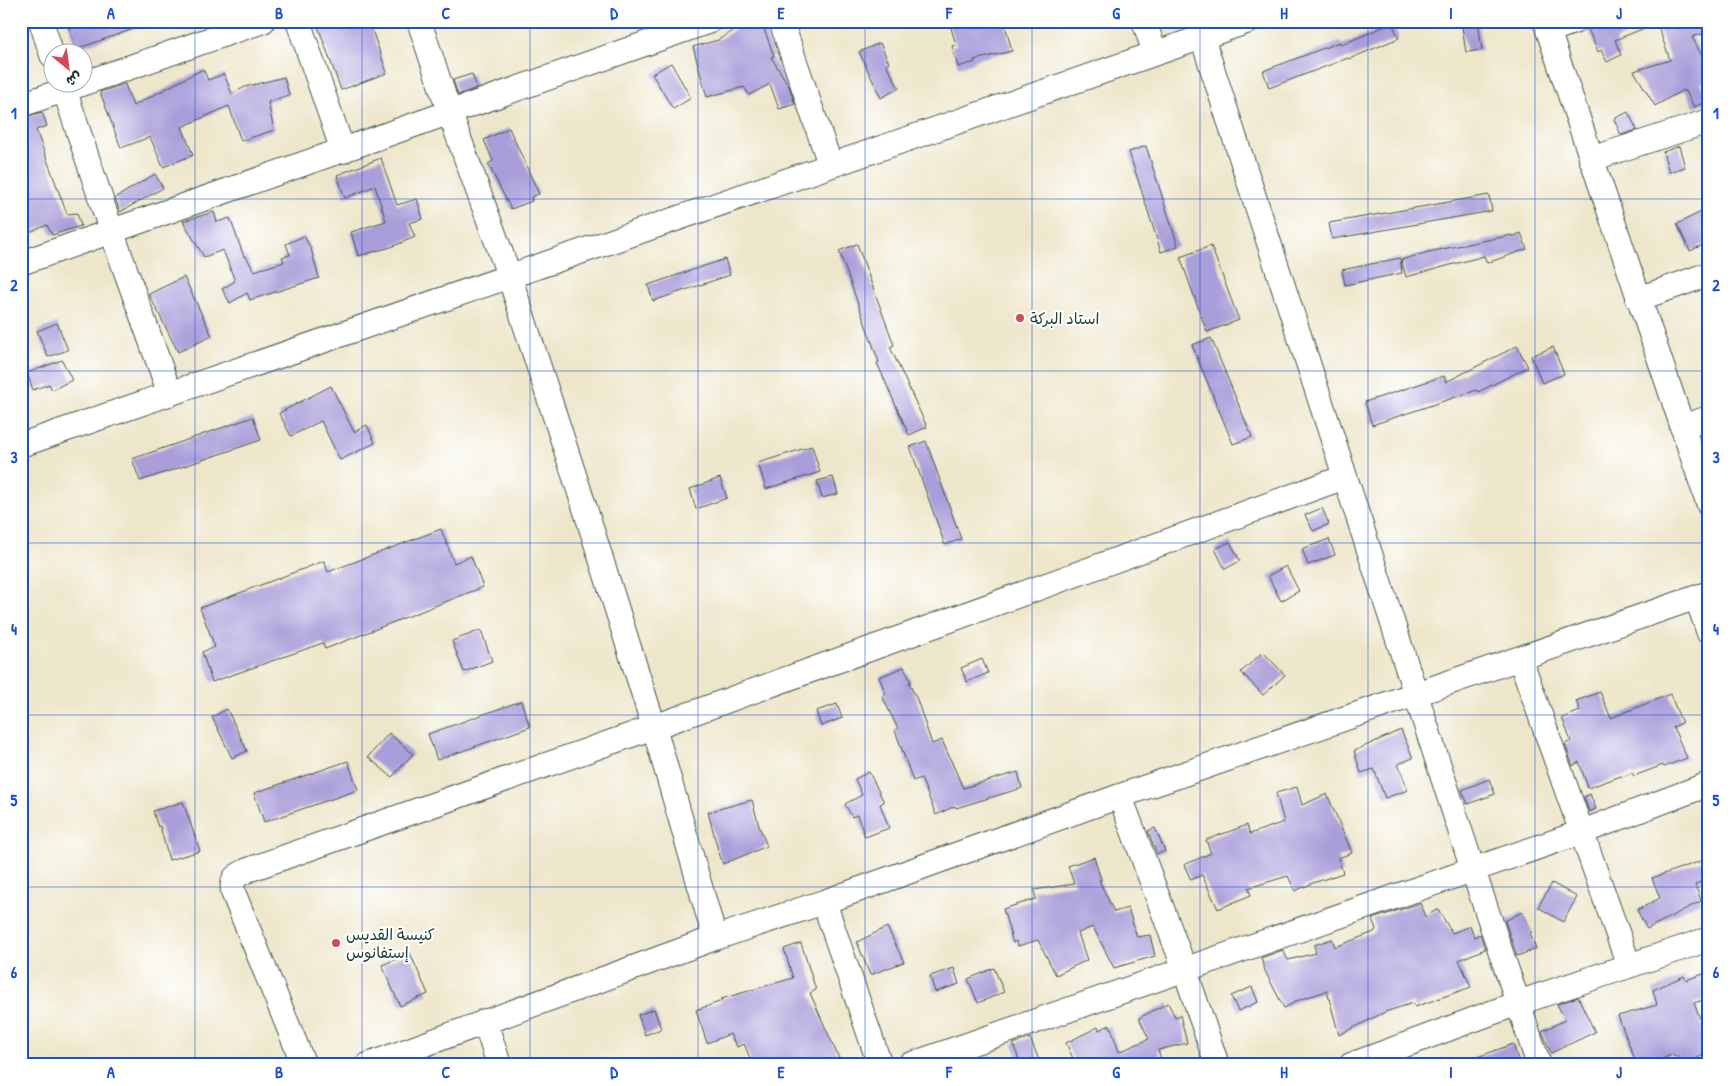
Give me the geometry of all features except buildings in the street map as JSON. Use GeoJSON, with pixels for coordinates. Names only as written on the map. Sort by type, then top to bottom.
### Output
{"type":"FeatureCollection","features":[{"type":"Feature","properties":{"kind":"street"},"geometry":{"type":"LineString","coordinates":[[41,21],[48,42]]}},
{"type":"Feature","properties":{"kind":"street"},"geometry":{"type":"LineString","coordinates":[[92,77],[263,21]]}},
{"type":"Feature","properties":{"kind":"street"},"geometry":{"type":"LineString","coordinates":[[298,21],[343,151]]}},
{"type":"Feature","properties":{"kind":"street"},"geometry":{"type":"LineString","coordinates":[[419,21],[508,276],[654,727],[715,938]]}},
{"type":"Feature","properties":{"kind":"street"},"geometry":{"type":"LineString","coordinates":[[21,263],[111,230],[450,114],[710,21]]}},
{"type":"Feature","properties":{"kind":"street"},"geometry":{"type":"LineString","coordinates":[[781,21],[830,164]]}},
{"type":"Feature","properties":{"kind":"street"},"geometry":{"type":"LineString","coordinates":[[1144,21],[1155,53]]}},
{"type":"Feature","properties":{"kind":"street"},"geometry":{"type":"LineString","coordinates":[[21,445],[830,164],[1249,21]]}},
{"type":"Feature","properties":{"kind":"street"},"geometry":{"type":"LineString","coordinates":[[1576,21],[1546,26],[1709,505]]}},
{"type":"Feature","properties":{"kind":"street"},"geometry":{"type":"LineString","coordinates":[[1202,37],[1473,870],[1539,1065]]}},
{"type":"Feature","properties":{"kind":"street"},"geometry":{"type":"LineString","coordinates":[[21,105],[50,92]]}},
{"type":"Feature","properties":{"kind":"street"},"geometry":{"type":"LineString","coordinates":[[65,92],[111,230],[170,394]]}},
{"type":"Feature","properties":{"kind":"street"},"geometry":{"type":"LineString","coordinates":[[1591,159],[1709,121]]}},
{"type":"Feature","properties":{"kind":"street"},"geometry":{"type":"LineString","coordinates":[[1638,299],[1709,274]]}},
{"type":"Feature","properties":{"kind":"street"},"geometry":{"type":"LineString","coordinates":[[1682,427],[1709,418]]}},
{"type":"Feature","properties":{"kind":"street"},"geometry":{"type":"LineString","coordinates":[[304,1065],[233,892],[232,884],[235,877],[248,870],[654,727],[1345,477]]}},
{"type":"Feature","properties":{"kind":"street"},"geometry":{"type":"LineString","coordinates":[[368,1065],[715,938],[824,902],[1416,693],[1703,596],[1709,633]]}},
{"type":"Feature","properties":{"kind":"street"},"geometry":{"type":"LineString","coordinates":[[1520,658],[1629,966]]}},
{"type":"Feature","properties":{"kind":"street"},"geometry":{"type":"LineString","coordinates":[[909,1065],[1582,832],[1709,784]]}},
{"type":"Feature","properties":{"kind":"street"},"geometry":{"type":"LineString","coordinates":[[1120,796],[1185,970],[1217,1065]]}},
{"type":"Feature","properties":{"kind":"street"},"geometry":{"type":"LineString","coordinates":[[824,902],[880,1065]]}},
{"type":"Feature","properties":{"kind":"street"},"geometry":{"type":"LineString","coordinates":[[1351,1065],[1518,1003],[1709,940]]}},
{"type":"Feature","properties":{"kind":"street"},"geometry":{"type":"LineString","coordinates":[[485,1021],[499,1065]]}},
{"type":"Feature","properties":{"kind":"place","name":"استاد البركة"},"geometry":{"type":"Point","coordinates":[1020,318]}},
{"type":"Feature","properties":{"kind":"place","name":"كنيسة القديس إستفانوس"},"geometry":{"type":"Point","coordinates":[336,943]}}]}
